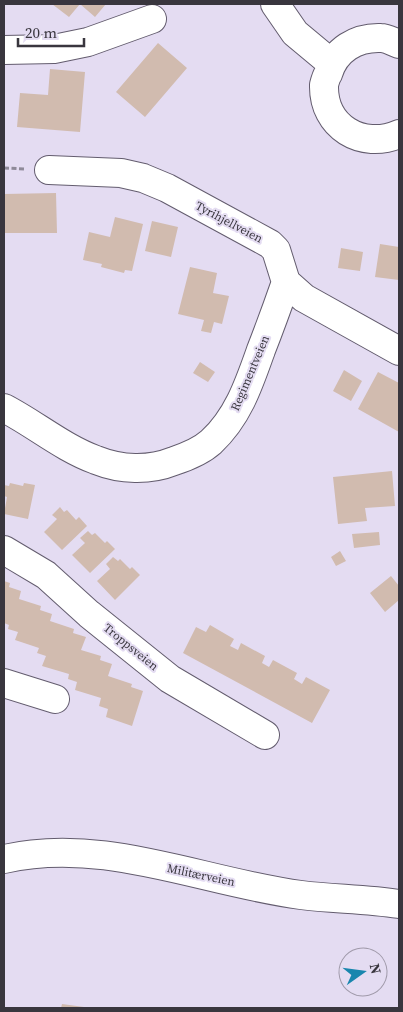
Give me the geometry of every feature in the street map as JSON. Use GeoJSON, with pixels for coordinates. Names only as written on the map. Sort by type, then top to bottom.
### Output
{"type":"FeatureCollection","features":[{"type":"Feature","properties":{"kind":"street"},"geometry":{"type":"LineString","coordinates":[[275,4],[295,33],[331,63]]}},
{"type":"Feature","properties":{"kind":"street"},"geometry":{"type":"LineString","coordinates":[[4,50],[54,49],[88,42],[152,19]]}},
{"type":"Feature","properties":{"kind":"street"},"geometry":{"type":"LineString","coordinates":[[399,44],[383,38],[362,39],[344,48],[331,63],[324,84],[327,106],[338,124],[353,135],[370,140],[387,139],[399,134]]}},
{"type":"Feature","properties":{"kind":"street","name":"Tyrihjellveien"},"geometry":{"type":"LineString","coordinates":[[49,170],[121,174],[143,178],[167,188],[270,244],[276,250],[286,282]]}},
{"type":"Feature","properties":{"kind":"street"},"geometry":{"type":"LineString","coordinates":[[286,282],[304,298],[399,351]]}},
{"type":"Feature","properties":{"kind":"street","name":"Regimentveien"},"geometry":{"type":"LineString","coordinates":[[4,408],[74,451],[97,461],[121,467],[141,468],[164,465],[190,455],[210,443],[226,426],[239,407],[286,282]]}},
{"type":"Feature","properties":{"kind":"street","name":"Troppsveien"},"geometry":{"type":"LineString","coordinates":[[4,550],[46,575],[89,614],[170,679],[265,735]]}},
{"type":"Feature","properties":{"kind":"street"},"geometry":{"type":"LineString","coordinates":[[4,683],[56,699]]}},
{"type":"Feature","properties":{"kind":"street","name":"Militærveien"},"geometry":{"type":"LineString","coordinates":[[4,859],[41,852],[88,854],[135,860],[301,895],[374,900],[399,904]]}},
{"type":"Feature","properties":{"kind":"building"},"geometry":{"type":"Polygon","coordinates":[[[52,4],[80,4],[69,17],[52,4]]]}},
{"type":"Feature","properties":{"kind":"building"},"geometry":{"type":"Polygon","coordinates":[[[80,4],[106,4],[95,17],[80,4]]]}},
{"type":"Feature","properties":{"kind":"building"},"geometry":{"type":"Polygon","coordinates":[[[158,43],[187,68],[145,117],[116,92],[158,43]]]}},
{"type":"Feature","properties":{"kind":"building"},"geometry":{"type":"Polygon","coordinates":[[[50,69],[85,72],[80,132],[17,127],[20,93],[48,95],[50,69]]]}},
{"type":"Feature","properties":{"kind":"building"},"geometry":{"type":"Polygon","coordinates":[[[56,193],[57,233],[4,233],[4,194],[56,193]]]}},
{"type":"Feature","properties":{"kind":"building"},"geometry":{"type":"Polygon","coordinates":[[[115,217],[143,224],[132,271],[125,270],[124,273],[101,267],[102,264],[83,260],[89,232],[110,237],[115,217]]]}},
{"type":"Feature","properties":{"kind":"building"},"geometry":{"type":"Polygon","coordinates":[[[152,221],[178,227],[171,257],[145,251],[152,221]]]}},
{"type":"Feature","properties":{"kind":"building"},"geometry":{"type":"Polygon","coordinates":[[[380,244],[399,247],[399,280],[375,277],[380,244]]]}},
{"type":"Feature","properties":{"kind":"building"},"geometry":{"type":"Polygon","coordinates":[[[341,248],[363,252],[360,271],[338,268],[341,248]]]}},
{"type":"Feature","properties":{"kind":"building"},"geometry":{"type":"Polygon","coordinates":[[[190,267],[217,273],[213,293],[229,296],[222,324],[214,322],[211,333],[201,331],[204,320],[178,314],[190,267]]]}},
{"type":"Feature","properties":{"kind":"building"},"geometry":{"type":"Polygon","coordinates":[[[200,362],[215,372],[208,382],[193,373],[200,362]]]}},
{"type":"Feature","properties":{"kind":"building"},"geometry":{"type":"Polygon","coordinates":[[[344,370],[362,381],[351,401],[333,391],[344,370]]]}},
{"type":"Feature","properties":{"kind":"building"},"geometry":{"type":"Polygon","coordinates":[[[378,372],[399,383],[399,432],[358,409],[378,372]]]}},
{"type":"Feature","properties":{"kind":"building"},"geometry":{"type":"Polygon","coordinates":[[[392,471],[395,506],[365,508],[367,521],[338,524],[333,477],[392,471]]]}},
{"type":"Feature","properties":{"kind":"building"},"geometry":{"type":"Polygon","coordinates":[[[10,483],[23,486],[24,483],[35,485],[28,519],[4,514],[7,497],[4,496],[4,485],[9,486],[10,483]]]}},
{"type":"Feature","properties":{"kind":"building"},"geometry":{"type":"Polygon","coordinates":[[[60,507],[64,512],[67,510],[76,520],[79,517],[87,526],[62,550],[44,532],[57,519],[52,515],[60,507]]]}},
{"type":"Feature","properties":{"kind":"building"},"geometry":{"type":"Polygon","coordinates":[[[88,531],[92,535],[95,533],[105,543],[107,541],[115,549],[90,573],[72,555],[85,543],[80,538],[88,531]]]}},
{"type":"Feature","properties":{"kind":"building"},"geometry":{"type":"Polygon","coordinates":[[[379,532],[380,545],[354,548],[352,534],[379,532]]]}},
{"type":"Feature","properties":{"kind":"building"},"geometry":{"type":"Polygon","coordinates":[[[340,551],[346,561],[336,566],[331,557],[340,551]]]}},
{"type":"Feature","properties":{"kind":"building"},"geometry":{"type":"Polygon","coordinates":[[[113,557],[118,561],[120,559],[130,569],[132,567],[140,575],[115,600],[97,581],[110,569],[106,564],[113,557]]]}},
{"type":"Feature","properties":{"kind":"building"},"geometry":{"type":"Polygon","coordinates":[[[391,576],[399,586],[399,600],[385,612],[370,593],[391,576]]]}},
{"type":"Feature","properties":{"kind":"building"},"geometry":{"type":"Polygon","coordinates":[[[4,581],[10,583],[9,587],[21,591],[19,599],[41,606],[40,610],[52,614],[50,621],[74,629],[73,633],[86,637],[81,650],[101,656],[100,660],[112,664],[108,676],[132,684],[131,687],[143,691],[132,726],[106,717],[108,709],[99,706],[101,698],[75,690],[77,682],[68,679],[69,674],[42,666],[46,656],[37,653],[39,648],[15,640],[18,632],[8,629],[9,625],[4,623],[4,581]]]}},
{"type":"Feature","properties":{"kind":"building"},"geometry":{"type":"Polygon","coordinates":[[[210,625],[234,639],[230,646],[238,650],[241,643],[265,656],[262,663],[269,667],[273,660],[297,673],[294,679],[302,684],[306,677],[330,690],[312,723],[183,653],[196,627],[206,632],[210,625]]]}},
{"type":"Feature","properties":{"kind":"building"},"geometry":{"type":"Polygon","coordinates":[[[62,1004],[84,1007],[84,1008],[61,1008],[62,1004]]]}}]}
